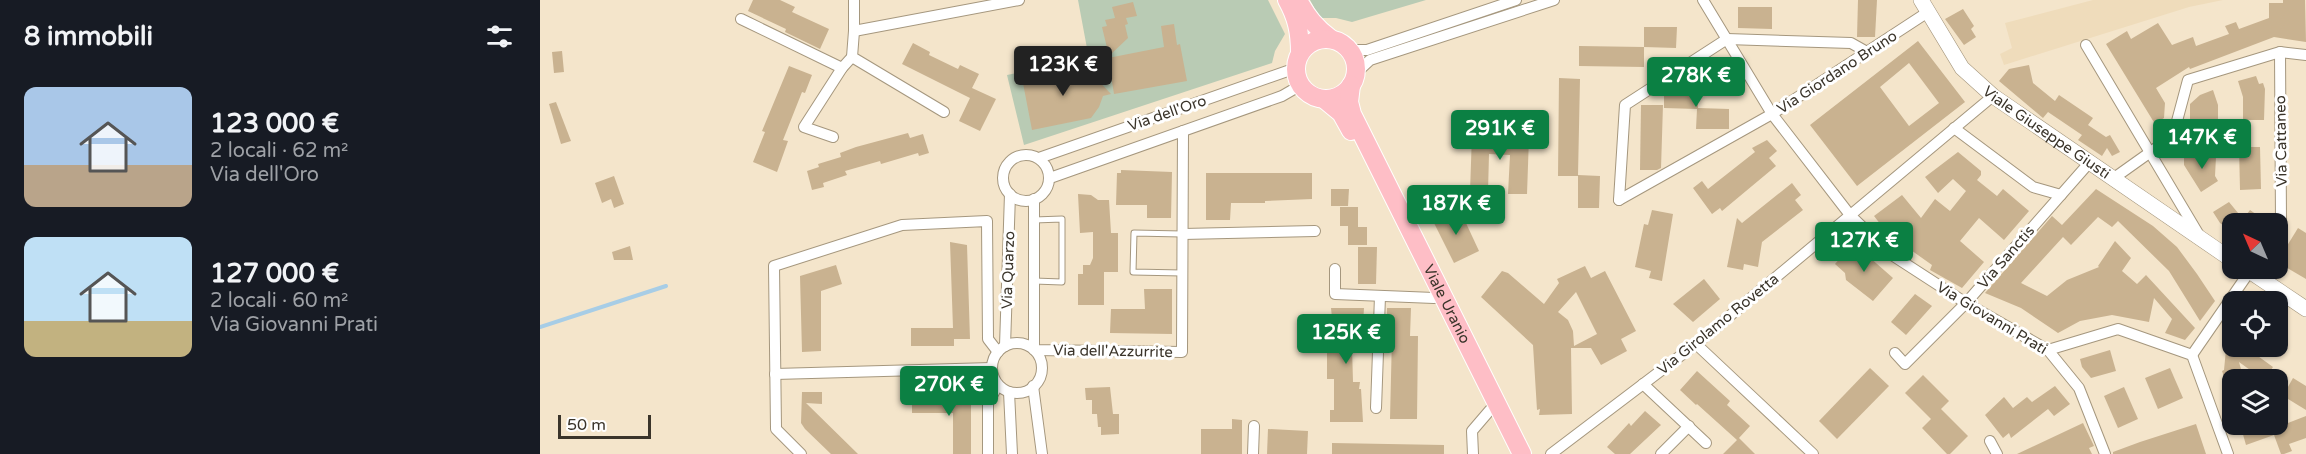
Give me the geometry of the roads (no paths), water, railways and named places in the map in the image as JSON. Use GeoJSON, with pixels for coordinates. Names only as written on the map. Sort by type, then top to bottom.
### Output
{"type":"FeatureCollection","features":[{"type":"Feature","properties":{"kind":"main road"},"geometry":{"type":"LineString","coordinates":[[1287,0],[1297,20],[1300,35],[1299,69],[1315,97],[1324,99],[1339,96],[1353,79],[1356,65],[1350,50],[1331,39],[1314,25],[1305,15],[1298,0]]}},
{"type":"Feature","properties":{"kind":"main road"},"geometry":{"type":"LineString","coordinates":[[1299,69],[1314,42],[1331,39]]}},
{"type":"Feature","properties":{"kind":"main road","name":"Viale Uranio"},"geometry":{"type":"LineString","coordinates":[[1353,79],[1349,102],[1352,114],[1522,454]]}},
{"type":"Feature","properties":{"kind":"main road","name":"Viale Uranio"},"geometry":{"type":"LineString","coordinates":[[1324,99],[1344,117],[1512,454]]}},
{"type":"Feature","properties":{"kind":"street"},"geometry":{"type":"LineString","coordinates":[[833,137],[804,127],[842,68],[852,57],[854,0]]}},
{"type":"Feature","properties":{"kind":"street"},"geometry":{"type":"LineString","coordinates":[[854,31],[1019,0]]}},
{"type":"Feature","properties":{"kind":"street"},"geometry":{"type":"LineString","coordinates":[[1350,50],[1367,50],[1516,0]]}},
{"type":"Feature","properties":{"kind":"street"},"geometry":{"type":"LineString","coordinates":[[1353,79],[1370,60],[1554,0]]}},
{"type":"Feature","properties":{"kind":"street","name":"Via Giovanni Prati"},"geometry":{"type":"LineString","coordinates":[[1703,0],[1772,114],[1850,214],[1892,255],[1966,303],[2048,350],[2079,388],[2105,454]]}},
{"type":"Feature","properties":{"kind":"street","name":"Via Giordano Bruno"},"geometry":{"type":"LineString","coordinates":[[1727,39],[1625,105],[1619,200],[1772,114],[1867,52],[1924,6]]}},
{"type":"Feature","properties":{"kind":"street","name":"Viale Giuseppe Giusti"},"geometry":{"type":"LineString","coordinates":[[1924,6],[1962,68],[1993,96],[2222,253]]}},
{"type":"Feature","properties":{"kind":"street"},"geometry":{"type":"LineString","coordinates":[[741,19],[842,68]]}},
{"type":"Feature","properties":{"kind":"street"},"geometry":{"type":"LineString","coordinates":[[1727,39],[1851,43],[1867,52]]}},
{"type":"Feature","properties":{"kind":"street","name":"Viale Giuseppe Giusti"},"geometry":{"type":"LineString","coordinates":[[2086,45],[2200,238]]}},
{"type":"Feature","properties":{"kind":"street"},"geometry":{"type":"LineString","coordinates":[[2114,178],[2173,136],[2188,80],[2280,52],[2306,55]]}},
{"type":"Feature","properties":{"kind":"street","name":"Via Cattaneo"},"geometry":{"type":"LineString","coordinates":[[2280,52],[2281,213]]}},
{"type":"Feature","properties":{"kind":"street"},"geometry":{"type":"LineString","coordinates":[[852,57],[944,112]]}},
{"type":"Feature","properties":{"kind":"street","name":"Via dell'Oro"},"geometry":{"type":"LineString","coordinates":[[1050,178],[1282,96],[1299,69]]}},
{"type":"Feature","properties":{"kind":"street","name":"Via dell'Oro"},"geometry":{"type":"LineString","coordinates":[[1039,158],[1299,69]]}},
{"type":"Feature","properties":{"kind":"street","name":"Via Girolamo Rovetta"},"geometry":{"type":"LineString","coordinates":[[1551,454],[1696,344],[1993,96]]}},
{"type":"Feature","properties":{"kind":"street"},"geometry":{"type":"LineString","coordinates":[[1954,128],[2033,187],[2061,195]]}},
{"type":"Feature","properties":{"kind":"street","name":"Via dell'Azzurrite"},"geometry":{"type":"LineString","coordinates":[[1034,350],[1182,352],[1183,131]]}},
{"type":"Feature","properties":{"kind":"street"},"geometry":{"type":"LineString","coordinates":[[1026,154],[1039,158],[1045,164],[1050,178],[1045,191],[1034,199],[1021,200],[1006,189],[1003,176],[1013,159],[1026,154]]}},
{"type":"Feature","properties":{"kind":"street","name":"Via Sanctis"},"geometry":{"type":"LineString","coordinates":[[1895,353],[1905,364],[1966,303],[2089,163]]}},
{"type":"Feature","properties":{"kind":"street","name":"Via Quarzo"},"geometry":{"type":"LineString","coordinates":[[1002,349],[1010,194]]}},
{"type":"Feature","properties":{"kind":"street","name":"Via Quarzo"},"geometry":{"type":"LineString","coordinates":[[1034,199],[1034,350]]}},
{"type":"Feature","properties":{"kind":"street"},"geometry":{"type":"LineString","coordinates":[[801,454],[776,429],[774,267],[902,225],[987,221],[988,339],[1002,349]]}},
{"type":"Feature","properties":{"kind":"street"},"geometry":{"type":"LineString","coordinates":[[1183,234],[1315,231]]}},
{"type":"Feature","properties":{"kind":"street"},"geometry":{"type":"LineString","coordinates":[[1335,269],[1335,294],[1434,298]]}},
{"type":"Feature","properties":{"kind":"street"},"geometry":{"type":"LineString","coordinates":[[2192,355],[2243,279]]}},
{"type":"Feature","properties":{"kind":"street"},"geometry":{"type":"LineString","coordinates":[[2262,279],[2306,309]]}},
{"type":"Feature","properties":{"kind":"street"},"geometry":{"type":"LineString","coordinates":[[1376,408],[1380,296]]}},
{"type":"Feature","properties":{"kind":"street"},"geometry":{"type":"LineString","coordinates":[[2048,350],[2118,329],[2192,355]]}},
{"type":"Feature","properties":{"kind":"street"},"geometry":{"type":"LineString","coordinates":[[1020,343],[1034,350],[1039,357],[1041,372],[1033,386],[1018,393],[1009,392],[998,385],[992,374],[992,368],[1002,349],[1020,343]]}},
{"type":"Feature","properties":{"kind":"street"},"geometry":{"type":"LineString","coordinates":[[1696,344],[1813,454]]}},
{"type":"Feature","properties":{"kind":"street"},"geometry":{"type":"LineString","coordinates":[[2192,355],[2228,454]]}},
{"type":"Feature","properties":{"kind":"street"},"geometry":{"type":"LineString","coordinates":[[776,374],[992,368]]}},
{"type":"Feature","properties":{"kind":"street"},"geometry":{"type":"LineString","coordinates":[[1643,384],[1706,443]]}},
{"type":"Feature","properties":{"kind":"street"},"geometry":{"type":"LineString","coordinates":[[988,454],[988,404],[998,385]]}},
{"type":"Feature","properties":{"kind":"street"},"geometry":{"type":"LineString","coordinates":[[1033,386],[1042,454]]}},
{"type":"Feature","properties":{"kind":"street"},"geometry":{"type":"LineString","coordinates":[[1009,392],[1012,454]]}},
{"type":"Feature","properties":{"kind":"street"},"geometry":{"type":"LineString","coordinates":[[1473,454],[1472,431],[1490,410]]}},
{"type":"Feature","properties":{"kind":"street"},"geometry":{"type":"LineString","coordinates":[[1253,454],[1254,426]]}},
{"type":"Feature","properties":{"kind":"street"},"geometry":{"type":"LineString","coordinates":[[1661,454],[1689,426]]}},
{"type":"Feature","properties":{"kind":"street"},"geometry":{"type":"LineString","coordinates":[[1990,441],[1997,454]]}},
{"type":"Feature","properties":{"kind":"lane"},"geometry":{"type":"LineString","coordinates":[[1034,220],[1062,219],[1062,282],[1034,281]]}},
{"type":"Feature","properties":{"kind":"lane"},"geometry":{"type":"LineString","coordinates":[[1182,273],[1133,272],[1134,233],[1183,234]]}},
{"type":"Feature","properties":{"kind":"waterway"},"geometry":{"type":"LineString","coordinates":[[540,327],[666,286]]}}]}
